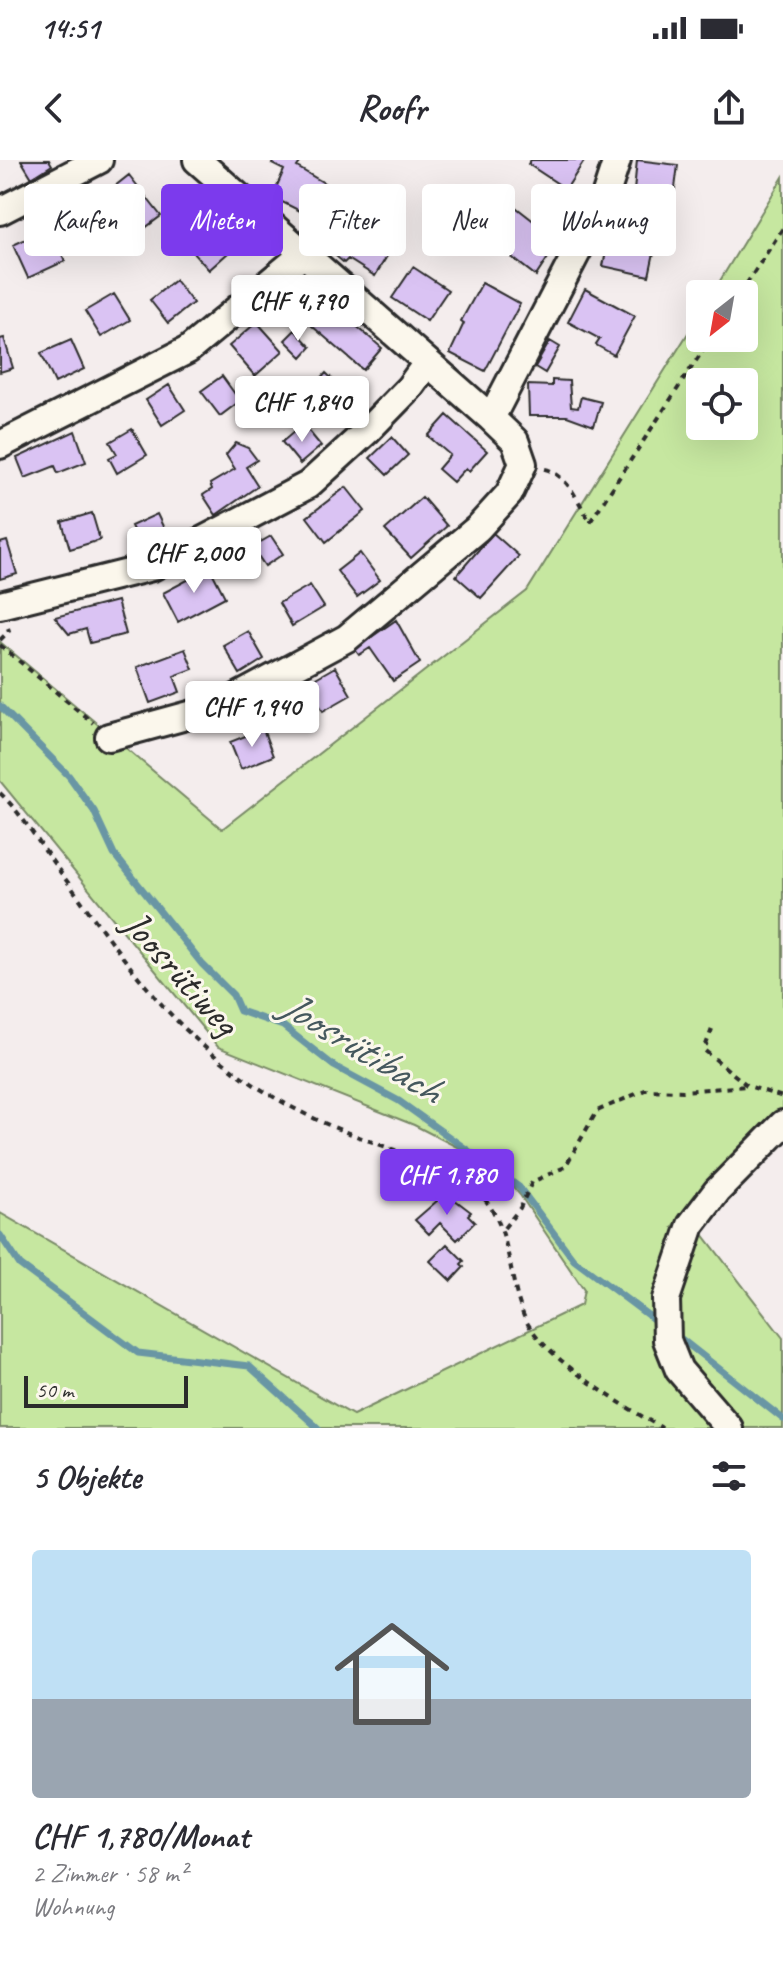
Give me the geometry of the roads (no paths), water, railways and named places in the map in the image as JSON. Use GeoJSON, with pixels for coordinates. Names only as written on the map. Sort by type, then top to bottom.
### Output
{"type":"FeatureCollection","features":[{"type":"Feature","properties":{"kind":"street"},"geometry":{"type":"LineString","coordinates":[[0,211],[99,160]]}},
{"type":"Feature","properties":{"kind":"street"},"geometry":{"type":"LineString","coordinates":[[197,160],[299,246]]}},
{"type":"Feature","properties":{"kind":"street"},"geometry":{"type":"LineString","coordinates":[[491,418],[604,200],[617,160]]}},
{"type":"Feature","properties":{"kind":"street"},"geometry":{"type":"LineString","coordinates":[[0,445],[188,350],[301,256]]}},
{"type":"Feature","properties":{"kind":"street"},"geometry":{"type":"LineString","coordinates":[[109,737],[219,707],[347,638],[478,528],[509,494],[523,464],[515,441],[310,256]]}},
{"type":"Feature","properties":{"kind":"street"},"geometry":{"type":"LineString","coordinates":[[0,605],[152,567],[308,485],[377,421],[427,363]]}},
{"type":"Feature","properties":{"kind":"street"},"geometry":{"type":"LineString","coordinates":[[729,1428],[679,1370],[667,1328],[666,1299],[691,1225],[717,1191],[783,1124]]}},
{"type":"Feature","properties":{"kind":"waterway","name":"Joosrütibach"},"geometry":{"type":"LineString","coordinates":[[0,706],[69,776],[94,811],[114,854],[202,964],[233,995],[240,1011],[283,1026],[334,1066],[399,1101],[519,1187],[574,1260],[661,1325]]}},
{"type":"Feature","properties":{"kind":"waterway"},"geometry":{"type":"LineString","coordinates":[[0,1235],[20,1265],[138,1353],[249,1366],[318,1428]]}},
{"type":"Feature","properties":{"kind":"waterway","name":"Joosrütibach"},"geometry":{"type":"LineString","coordinates":[[675,1334],[783,1419]]}}]}
